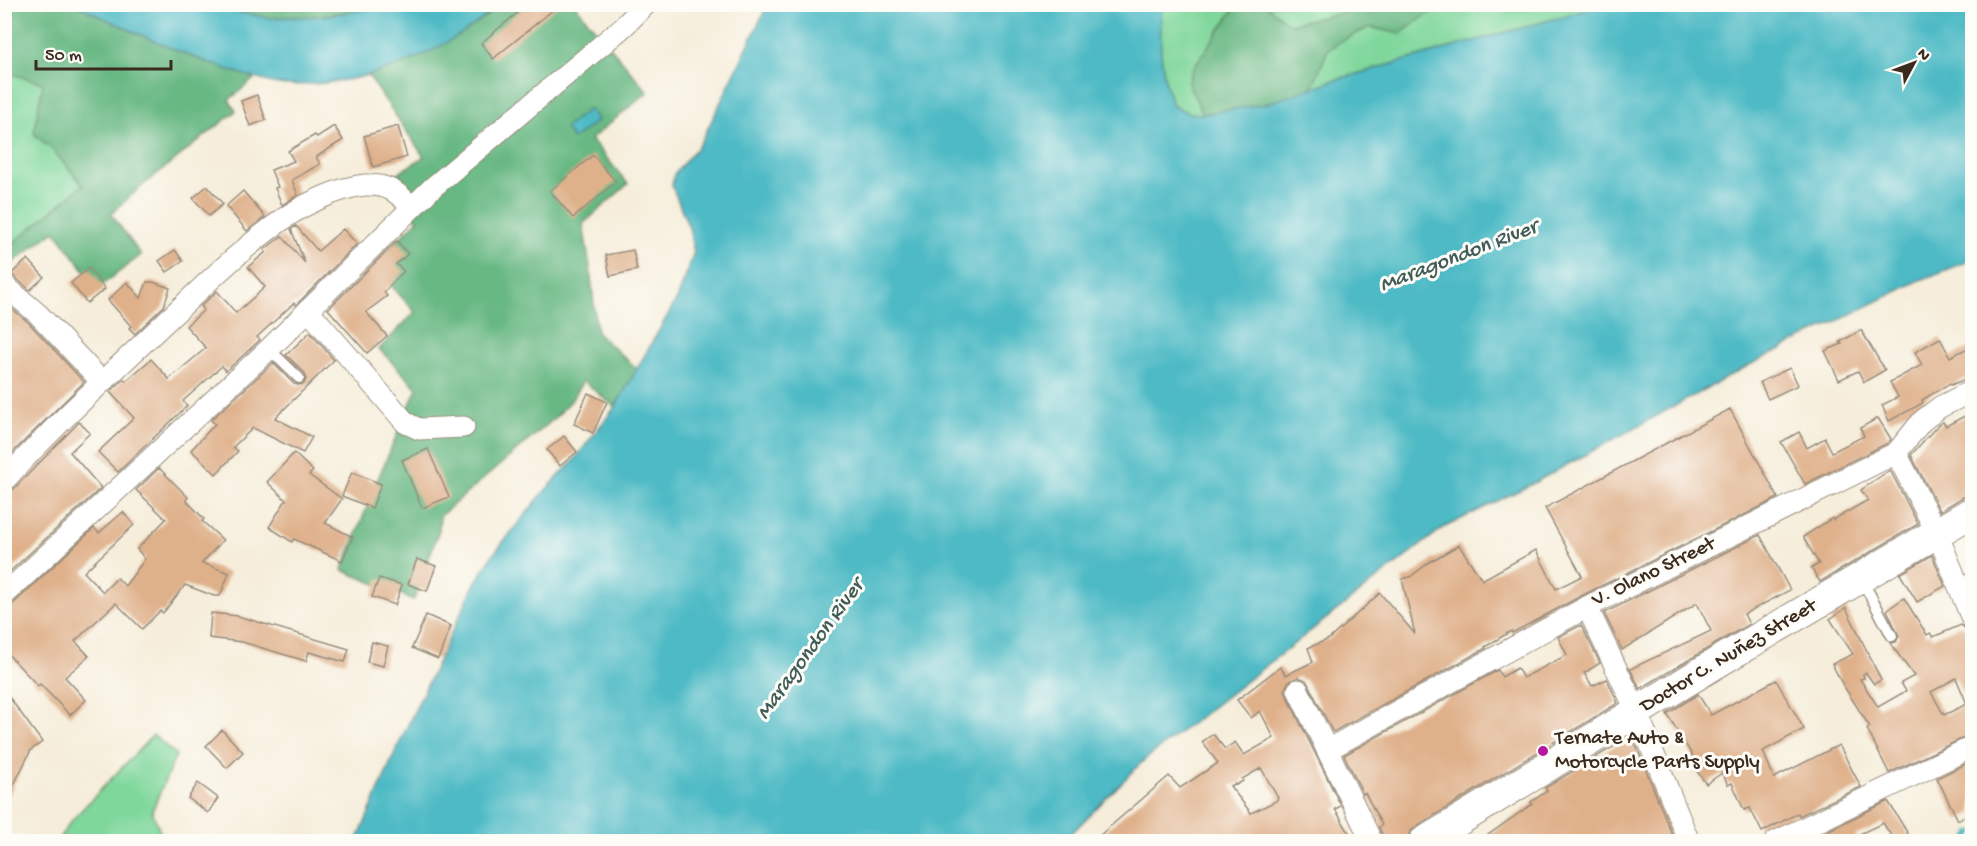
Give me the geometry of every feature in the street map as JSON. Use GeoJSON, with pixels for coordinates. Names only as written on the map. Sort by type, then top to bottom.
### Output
{"type":"FeatureCollection","features":[{"type":"Feature","properties":{"kind":"main road","name":"Doctor C. Nuñez Street"},"geometry":{"type":"LineString","coordinates":[[1424,842],[1636,712],[1972,512]]}},
{"type":"Feature","properties":{"kind":"street"},"geometry":{"type":"LineString","coordinates":[[4,595],[269,349],[412,207],[616,33],[646,4]]}},
{"type":"Feature","properties":{"kind":"street"},"geometry":{"type":"LineString","coordinates":[[4,482],[102,382],[218,274],[282,219],[301,208],[364,185],[392,189],[412,207]]}},
{"type":"Feature","properties":{"kind":"street"},"geometry":{"type":"LineString","coordinates":[[4,285],[38,314],[102,382]]}},
{"type":"Feature","properties":{"kind":"street"},"geometry":{"type":"LineString","coordinates":[[308,310],[406,423],[419,429],[464,427]]}},
{"type":"Feature","properties":{"kind":"street","name":"V. Olano Street"},"geometry":{"type":"LineString","coordinates":[[1327,750],[1587,606],[1896,453],[1922,421],[1940,407],[1972,390]]}},
{"type":"Feature","properties":{"kind":"street"},"geometry":{"type":"LineString","coordinates":[[1896,453],[1937,533],[1972,619]]}},
{"type":"Feature","properties":{"kind":"street"},"geometry":{"type":"LineString","coordinates":[[1587,606],[1636,712],[1689,842]]}},
{"type":"Feature","properties":{"kind":"street"},"geometry":{"type":"LineString","coordinates":[[1298,690],[1372,842]]}},
{"type":"Feature","properties":{"kind":"street"},"geometry":{"type":"LineString","coordinates":[[1774,842],[1972,747]]}},
{"type":"Feature","properties":{"kind":"lane"},"geometry":{"type":"LineString","coordinates":[[269,349],[299,378]]}},
{"type":"Feature","properties":{"kind":"lane"},"geometry":{"type":"LineString","coordinates":[[1861,578],[1892,636]]}},
{"type":"Feature","properties":{"kind":"green space"},"geometry":{"type":"Polygon","coordinates":[[[4,5],[76,5],[203,61],[255,78],[229,100],[236,111],[142,186],[111,214],[141,255],[98,288],[55,231],[8,266],[5,264],[5,250],[83,185],[52,149],[34,134],[43,83],[5,72],[4,5]]]}},
{"type":"Feature","properties":{"kind":"green space"},"geometry":{"type":"Polygon","coordinates":[[[200,5],[393,5],[323,16],[269,18],[200,5]]]}},
{"type":"Feature","properties":{"kind":"green space"},"geometry":{"type":"Polygon","coordinates":[[[499,5],[575,5],[648,92],[591,139],[628,184],[583,224],[597,333],[637,369],[615,407],[583,381],[570,402],[555,418],[440,516],[439,530],[414,600],[342,570],[417,388],[379,349],[415,312],[372,264],[418,220],[384,182],[424,157],[368,75],[395,66],[485,17],[499,5]]]}},
{"type":"Feature","properties":{"kind":"green space"},"geometry":{"type":"Polygon","coordinates":[[[1162,5],[1237,5],[1193,68],[1188,83],[1203,114],[1190,113],[1173,106],[1168,93],[1161,56],[1162,5]]]}},
{"type":"Feature","properties":{"kind":"green space"},"geometry":{"type":"Polygon","coordinates":[[[1237,5],[1266,5],[1289,24],[1352,11],[1367,5],[1440,5],[1400,34],[1370,27],[1341,41],[1328,50],[1311,89],[1265,104],[1203,114],[1188,83],[1193,68],[1237,5]]]}},
{"type":"Feature","properties":{"kind":"green space"},"geometry":{"type":"Polygon","coordinates":[[[1266,5],[1367,5],[1352,11],[1289,24],[1266,5]]]}},
{"type":"Feature","properties":{"kind":"green space"},"geometry":{"type":"Polygon","coordinates":[[[1440,5],[1604,5],[1335,80],[1311,89],[1328,50],[1341,41],[1370,27],[1400,34],[1440,5]]]}},
{"type":"Feature","properties":{"kind":"green space"},"geometry":{"type":"Polygon","coordinates":[[[5,72],[44,83],[34,134],[52,149],[83,185],[5,250],[5,72]]]}},
{"type":"Feature","properties":{"kind":"green space"},"geometry":{"type":"Polygon","coordinates":[[[153,735],[176,755],[152,811],[160,832],[175,841],[57,841],[72,820],[153,735]]]}},
{"type":"Feature","properties":{"kind":"water","name":"Maragondon River"},"geometry":{"type":"Polygon","coordinates":[[[768,4],[1162,5],[1162,56],[1165,81],[1173,106],[1189,113],[1203,114],[1265,104],[1335,80],[1604,5],[1972,5],[1972,260],[1918,281],[1757,361],[1530,485],[1443,528],[1142,762],[1064,841],[357,841],[396,750],[475,583],[492,556],[543,493],[574,460],[615,407],[678,297],[694,252],[689,228],[672,186],[674,174],[699,145],[768,4]]]}},
{"type":"Feature","properties":{"kind":"water"},"geometry":{"type":"Polygon","coordinates":[[[76,5],[200,5],[269,18],[323,16],[393,5],[499,5],[458,36],[387,70],[336,82],[290,85],[265,81],[207,62],[76,5]]]}},
{"type":"Feature","properties":{"kind":"water"},"geometry":{"type":"Polygon","coordinates":[[[589,109],[598,120],[573,139],[565,128],[589,109]]]}},
{"type":"Feature","properties":{"kind":"building"},"geometry":{"type":"Polygon","coordinates":[[[528,4],[560,4],[493,59],[481,43],[528,4]]]}},
{"type":"Feature","properties":{"kind":"building"},"geometry":{"type":"Polygon","coordinates":[[[257,95],[266,120],[250,126],[241,101],[257,95]]]}},
{"type":"Feature","properties":{"kind":"building"},"geometry":{"type":"Polygon","coordinates":[[[334,126],[343,140],[316,157],[320,164],[292,180],[298,195],[282,205],[271,170],[294,161],[288,151],[334,126]]]}},
{"type":"Feature","properties":{"kind":"building"},"geometry":{"type":"Polygon","coordinates":[[[398,126],[407,157],[373,167],[364,136],[398,126]]]}},
{"type":"Feature","properties":{"kind":"building"},"geometry":{"type":"Polygon","coordinates":[[[593,155],[616,182],[573,218],[550,191],[593,155]]]}},
{"type":"Feature","properties":{"kind":"building"},"geometry":{"type":"Polygon","coordinates":[[[207,186],[223,204],[209,216],[193,198],[207,186]]]}},
{"type":"Feature","properties":{"kind":"building"},"geometry":{"type":"Polygon","coordinates":[[[243,191],[265,217],[247,231],[226,206],[243,191]]]}},
{"type":"Feature","properties":{"kind":"building"},"geometry":{"type":"Polygon","coordinates":[[[296,226],[318,251],[343,229],[357,244],[296,305],[294,303],[257,337],[260,340],[226,371],[222,366],[183,401],[187,406],[118,472],[98,452],[134,418],[110,392],[151,359],[169,379],[206,348],[186,326],[204,310],[201,306],[217,291],[236,313],[265,287],[248,267],[282,236],[305,263],[291,229],[296,226]]]}},
{"type":"Feature","properties":{"kind":"building"},"geometry":{"type":"Polygon","coordinates":[[[397,241],[408,254],[396,264],[404,271],[384,292],[387,296],[366,312],[387,336],[367,353],[328,309],[397,241]]]}},
{"type":"Feature","properties":{"kind":"building"},"geometry":{"type":"Polygon","coordinates":[[[175,250],[183,261],[167,272],[159,261],[175,250]]]}},
{"type":"Feature","properties":{"kind":"building"},"geometry":{"type":"Polygon","coordinates":[[[633,250],[637,270],[610,276],[606,255],[633,250]]]}},
{"type":"Feature","properties":{"kind":"building"},"geometry":{"type":"Polygon","coordinates":[[[28,259],[44,277],[30,290],[11,274],[28,259]]]}},
{"type":"Feature","properties":{"kind":"building"},"geometry":{"type":"Polygon","coordinates":[[[89,268],[105,289],[87,303],[71,283],[89,268]]]}},
{"type":"Feature","properties":{"kind":"building"},"geometry":{"type":"Polygon","coordinates":[[[127,282],[141,298],[147,282],[170,288],[164,306],[135,334],[129,328],[131,326],[108,300],[127,282]]]}},
{"type":"Feature","properties":{"kind":"building"},"geometry":{"type":"Polygon","coordinates":[[[4,302],[29,323],[84,382],[11,454],[4,451],[4,302]]]}},
{"type":"Feature","properties":{"kind":"building"},"geometry":{"type":"Polygon","coordinates":[[[1861,330],[1885,370],[1864,382],[1858,371],[1839,380],[1825,351],[1842,344],[1840,342],[1861,330]]]}},
{"type":"Feature","properties":{"kind":"building"},"geometry":{"type":"Polygon","coordinates":[[[310,332],[334,360],[275,418],[312,437],[303,453],[253,428],[233,447],[238,451],[216,474],[191,450],[215,424],[211,420],[273,363],[294,384],[304,384],[305,373],[286,355],[310,332]]]}},
{"type":"Feature","properties":{"kind":"building"},"geometry":{"type":"Polygon","coordinates":[[[1940,338],[1950,357],[1972,346],[1972,376],[1951,385],[1950,383],[1922,400],[1923,403],[1889,421],[1882,405],[1898,397],[1890,382],[1922,365],[1915,352],[1940,338]]]}},
{"type":"Feature","properties":{"kind":"building"},"geometry":{"type":"Polygon","coordinates":[[[1790,368],[1798,385],[1768,399],[1760,382],[1790,368]]]}},
{"type":"Feature","properties":{"kind":"building"},"geometry":{"type":"Polygon","coordinates":[[[588,393],[607,402],[593,433],[574,424],[588,393]]]}},
{"type":"Feature","properties":{"kind":"building"},"geometry":{"type":"Polygon","coordinates":[[[1730,409],[1778,498],[1512,633],[1511,631],[1486,648],[1333,732],[1306,680],[1298,677],[1288,682],[1285,689],[1287,696],[1341,806],[1335,809],[1354,841],[1358,842],[1092,842],[1169,776],[1180,788],[1218,763],[1202,742],[1213,734],[1225,749],[1235,742],[1244,755],[1274,738],[1260,711],[1251,718],[1237,700],[1280,667],[1286,675],[1313,662],[1308,648],[1329,639],[1380,593],[1415,634],[1402,579],[1410,577],[1431,561],[1459,545],[1482,580],[1536,550],[1556,589],[1582,576],[1545,508],[1730,409]],[[1261,768],[1242,779],[1243,781],[1230,786],[1251,813],[1278,798],[1261,768]]]}},
{"type":"Feature","properties":{"kind":"building"},"geometry":{"type":"Polygon","coordinates":[[[1972,412],[1972,495],[1963,497],[1940,511],[1911,455],[1937,426],[1943,422],[1946,426],[1972,412]]]}},
{"type":"Feature","properties":{"kind":"building"},"geometry":{"type":"Polygon","coordinates":[[[1878,418],[1891,439],[1888,443],[1805,484],[1781,442],[1799,432],[1807,448],[1825,438],[1832,452],[1864,436],[1860,428],[1878,418]]]}},
{"type":"Feature","properties":{"kind":"building"},"geometry":{"type":"Polygon","coordinates":[[[79,422],[90,433],[70,452],[101,488],[4,577],[4,496],[13,490],[79,422]]]}},
{"type":"Feature","properties":{"kind":"building"},"geometry":{"type":"Polygon","coordinates":[[[564,436],[577,452],[560,466],[547,450],[564,436]]]}},
{"type":"Feature","properties":{"kind":"building"},"geometry":{"type":"Polygon","coordinates":[[[428,449],[449,497],[422,508],[402,460],[428,449]]]}},
{"type":"Feature","properties":{"kind":"building"},"geometry":{"type":"Polygon","coordinates":[[[294,453],[313,471],[309,475],[342,499],[325,523],[353,537],[342,561],[294,539],[292,542],[269,527],[286,500],[267,482],[294,453]]]}},
{"type":"Feature","properties":{"kind":"building"},"geometry":{"type":"Polygon","coordinates":[[[159,468],[188,497],[186,500],[204,519],[202,521],[223,540],[202,563],[229,573],[220,596],[185,585],[163,613],[160,611],[142,629],[116,603],[75,641],[89,656],[65,677],[86,700],[70,715],[4,650],[4,607],[13,604],[94,528],[99,533],[123,512],[134,525],[84,572],[103,592],[117,578],[125,586],[145,559],[137,549],[166,519],[136,490],[159,468]]]}},
{"type":"Feature","properties":{"kind":"building"},"geometry":{"type":"Polygon","coordinates":[[[1890,470],[1918,524],[1820,582],[1811,568],[1819,564],[1803,537],[1832,518],[1833,520],[1868,500],[1861,490],[1890,470]]]}},
{"type":"Feature","properties":{"kind":"building"},"geometry":{"type":"Polygon","coordinates":[[[352,472],[381,484],[372,508],[342,496],[352,472]]]}},
{"type":"Feature","properties":{"kind":"building"},"geometry":{"type":"Polygon","coordinates":[[[1760,535],[1790,590],[1744,614],[1749,624],[1640,689],[1630,669],[1711,631],[1697,603],[1622,650],[1604,613],[1760,535]]]}},
{"type":"Feature","properties":{"kind":"building"},"geometry":{"type":"Polygon","coordinates":[[[1932,555],[1945,586],[1917,602],[1900,574],[1932,555]]]}},
{"type":"Feature","properties":{"kind":"building"},"geometry":{"type":"Polygon","coordinates":[[[417,559],[436,566],[427,591],[408,584],[417,559]]]}},
{"type":"Feature","properties":{"kind":"building"},"geometry":{"type":"Polygon","coordinates":[[[379,578],[402,585],[395,605],[372,597],[379,578]]]}},
{"type":"Feature","properties":{"kind":"building"},"geometry":{"type":"Polygon","coordinates":[[[1904,598],[1927,635],[1930,633],[1933,637],[1961,625],[1968,631],[1972,641],[1972,734],[1889,773],[1867,729],[1870,727],[1832,664],[1853,654],[1830,619],[1846,608],[1881,680],[1874,684],[1866,673],[1863,674],[1864,678],[1860,679],[1878,707],[1906,691],[1901,683],[1914,676],[1890,643],[1896,642],[1899,636],[1887,610],[1904,598]],[[1956,678],[1931,692],[1944,715],[1967,704],[1956,678]]]}},
{"type":"Feature","properties":{"kind":"building"},"geometry":{"type":"Polygon","coordinates":[[[211,613],[238,616],[349,649],[345,662],[309,652],[306,661],[242,642],[209,638],[211,613]]]}},
{"type":"Feature","properties":{"kind":"building"},"geometry":{"type":"Polygon","coordinates":[[[426,615],[451,626],[438,659],[412,648],[426,615]]]}},
{"type":"Feature","properties":{"kind":"building"},"geometry":{"type":"Polygon","coordinates":[[[1581,625],[1600,663],[1584,673],[1592,686],[1607,679],[1618,703],[1415,827],[1409,833],[1407,842],[1385,842],[1379,827],[1382,825],[1365,793],[1363,794],[1344,755],[1498,670],[1502,677],[1517,668],[1523,678],[1567,655],[1558,637],[1581,625]]]}},
{"type":"Feature","properties":{"kind":"building"},"geometry":{"type":"Polygon","coordinates":[[[372,642],[388,646],[383,666],[367,662],[372,642]]]}},
{"type":"Feature","properties":{"kind":"building"},"geometry":{"type":"Polygon","coordinates":[[[1776,680],[1804,729],[1763,751],[1774,778],[1839,745],[1861,787],[1799,816],[1798,813],[1762,832],[1750,808],[1744,810],[1732,783],[1728,785],[1722,773],[1706,784],[1690,761],[1694,758],[1667,714],[1698,694],[1711,715],[1776,680]]]}},
{"type":"Feature","properties":{"kind":"building"},"geometry":{"type":"Polygon","coordinates":[[[4,690],[42,742],[31,750],[4,805],[4,762],[8,755],[4,749],[4,738],[11,733],[4,725],[4,690]]]}},
{"type":"Feature","properties":{"kind":"building"},"geometry":{"type":"Polygon","coordinates":[[[222,730],[243,752],[227,768],[206,746],[222,730]]]}},
{"type":"Feature","properties":{"kind":"building"},"geometry":{"type":"Polygon","coordinates":[[[1631,736],[1675,842],[1478,842],[1532,804],[1531,802],[1547,791],[1545,788],[1631,736]]]}},
{"type":"Feature","properties":{"kind":"building"},"geometry":{"type":"Polygon","coordinates":[[[1972,761],[1972,813],[1958,820],[1937,778],[1972,761]]]}},
{"type":"Feature","properties":{"kind":"building"},"geometry":{"type":"Polygon","coordinates":[[[198,783],[218,798],[208,813],[188,798],[198,783]]]}},
{"type":"Feature","properties":{"kind":"building"},"geometry":{"type":"Polygon","coordinates":[[[1888,801],[1910,837],[1903,842],[1895,842],[1883,823],[1855,836],[1858,842],[1812,842],[1811,839],[1888,801]]]}},
{"type":"Feature","properties":{"kind":"waterway"},"geometry":{"type":"LineString","coordinates":[[1965,842],[1972,832]]}},
{"type":"Feature","properties":{"kind":"place","name":"Ternate Auto & Motorcycle Parts Supply"},"geometry":{"type":"Point","coordinates":[1543,751]}}]}
